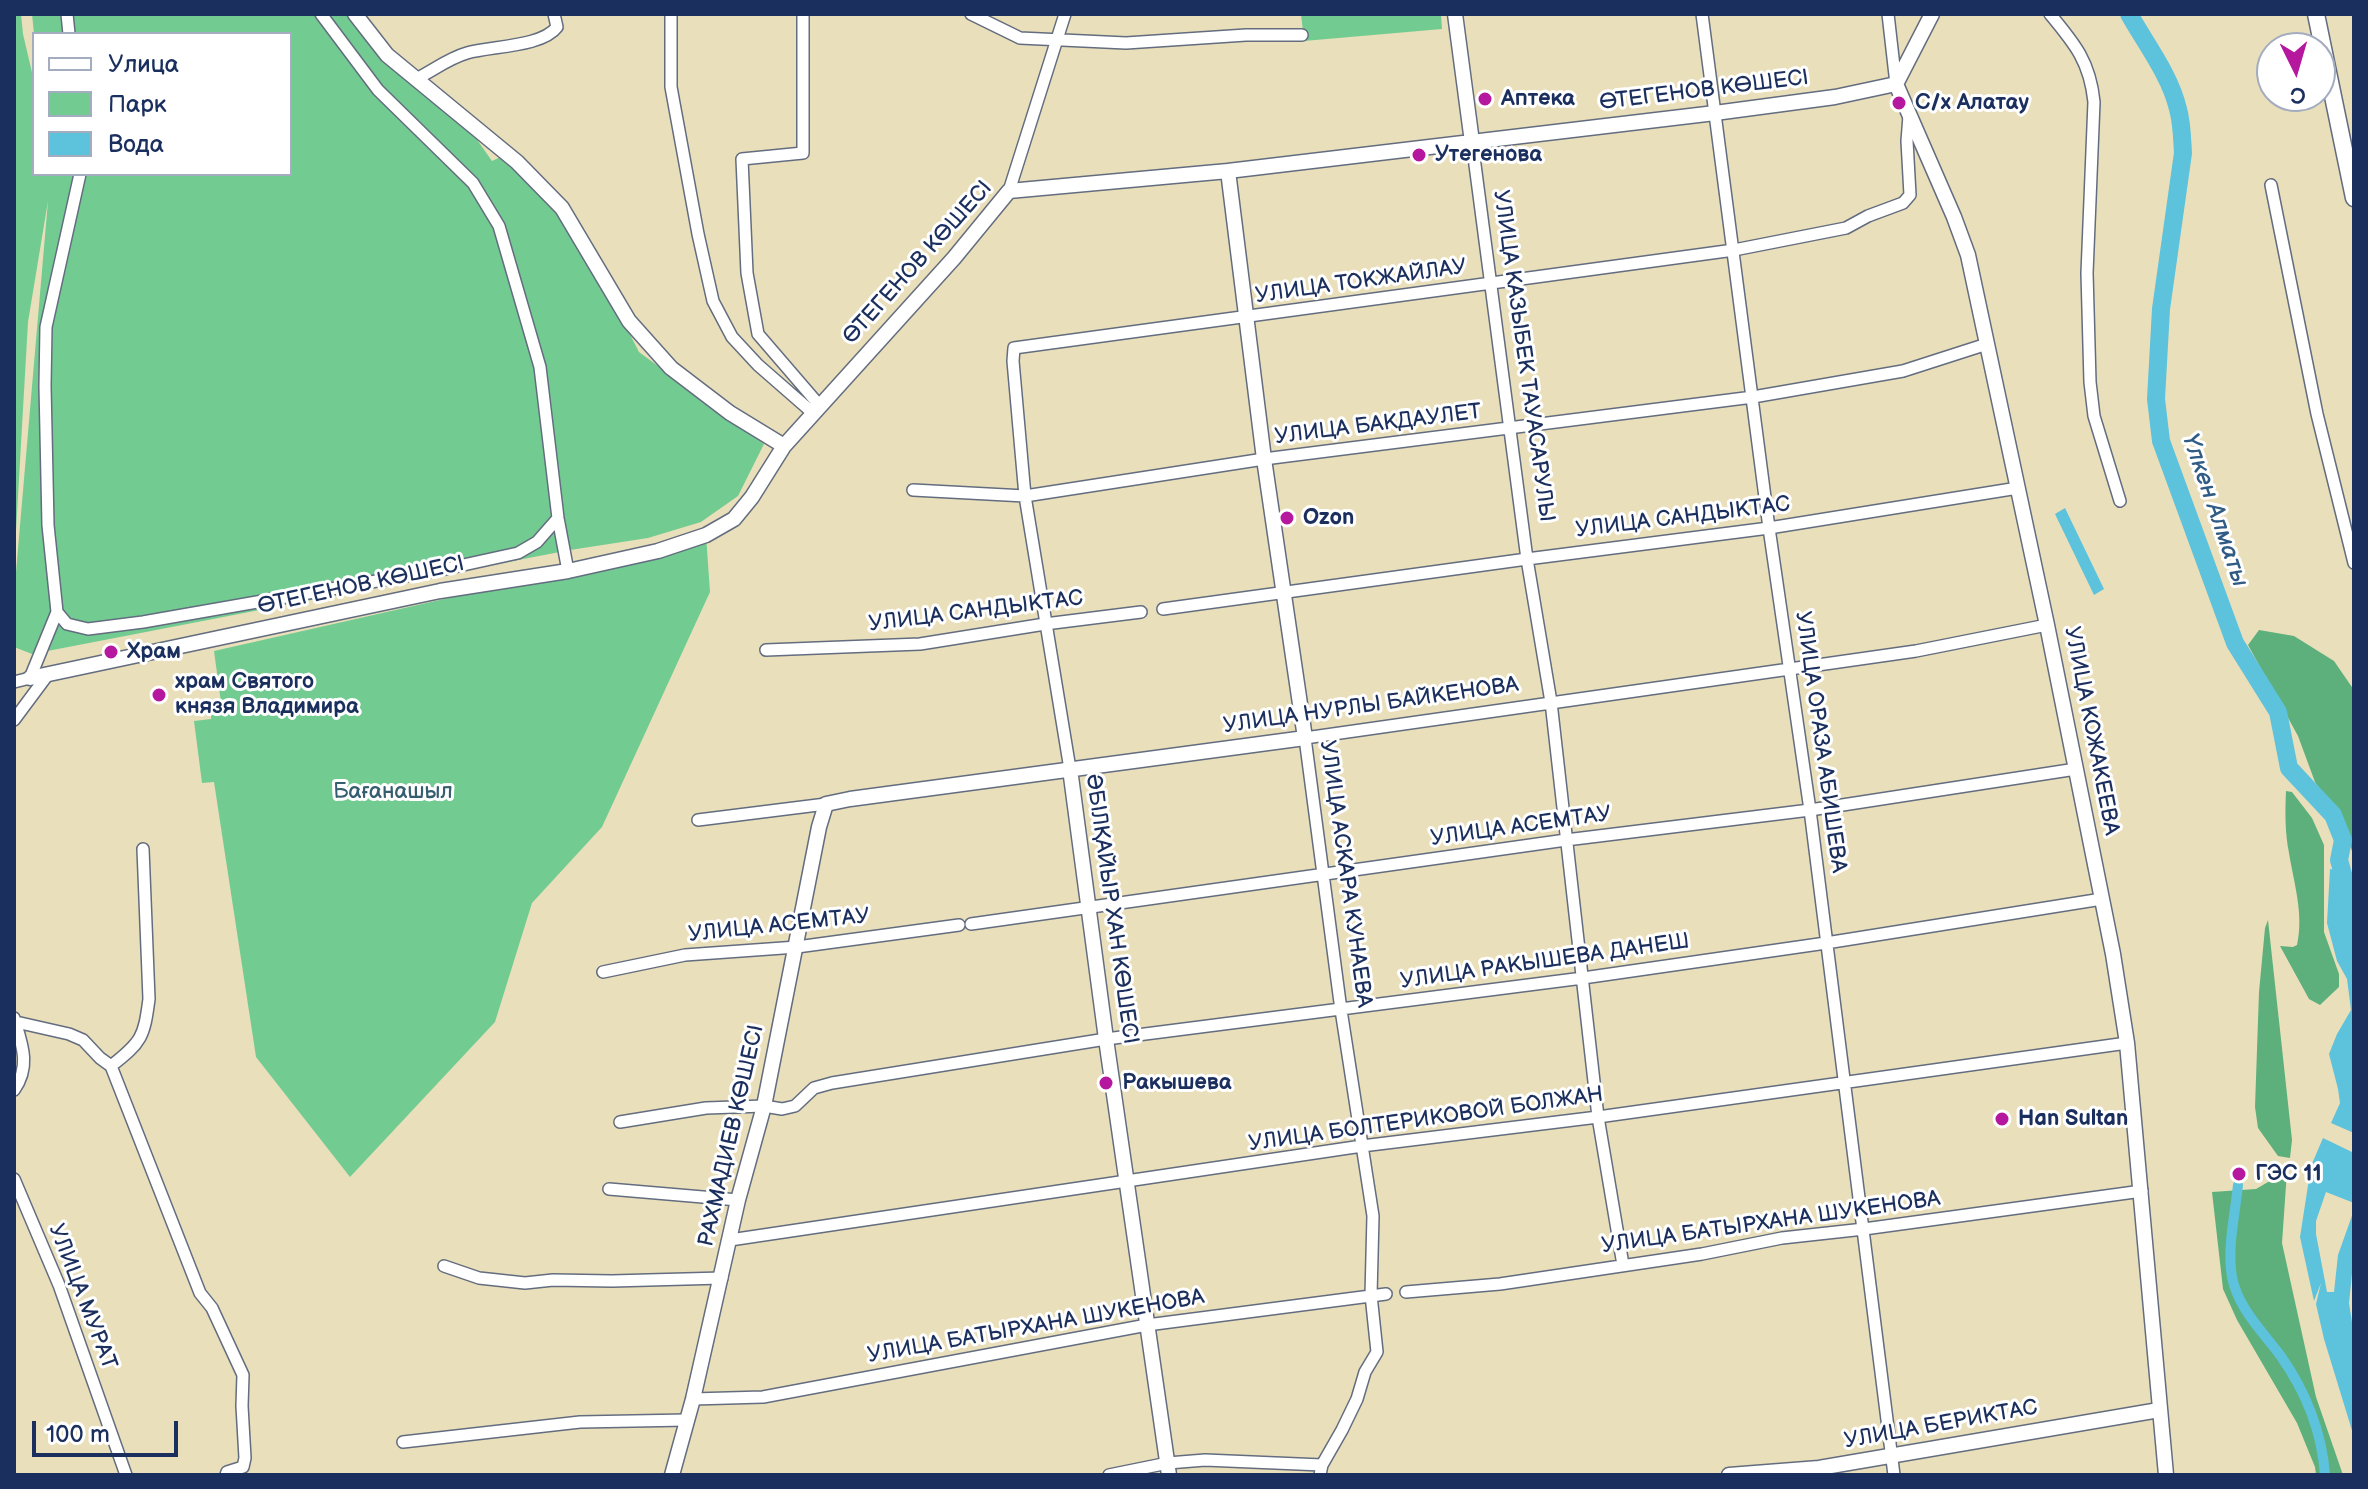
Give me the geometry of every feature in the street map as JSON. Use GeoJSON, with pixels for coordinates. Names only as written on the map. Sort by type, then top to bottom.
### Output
{"type":"FeatureCollection","features":[{"type":"Feature","properties":{"kind":"main road"},"geometry":{"type":"LineString","coordinates":[[2312,14],[2354,198]]}},
{"type":"Feature","properties":{"kind":"street"},"geometry":{"type":"LineString","coordinates":[[321,14],[378,90],[473,183],[499,226],[540,367],[558,518],[568,571]]}},
{"type":"Feature","properties":{"kind":"street"},"geometry":{"type":"LineString","coordinates":[[355,14],[387,55],[517,162],[562,208],[629,321],[671,368],[730,413],[784,446]]}},
{"type":"Feature","properties":{"kind":"street"},"geometry":{"type":"LineString","coordinates":[[416,79],[464,53],[551,35],[557,27],[554,14]]}},
{"type":"Feature","properties":{"kind":"street"},"geometry":{"type":"LineString","coordinates":[[671,14],[671,87],[713,301],[732,337],[758,365],[816,409]]}},
{"type":"Feature","properties":{"kind":"street"},"geometry":{"type":"LineString","coordinates":[[803,14],[803,153],[742,159],[747,273],[758,334],[816,409]]}},
{"type":"Feature","properties":{"kind":"street"},"geometry":{"type":"LineString","coordinates":[[971,14],[1020,38],[1126,43],[1246,35],[1302,35]]}},
{"type":"Feature","properties":{"kind":"street"},"geometry":{"type":"LineString","coordinates":[[1009,191],[1065,14]]}},
{"type":"Feature","properties":{"kind":"street","name":"УЛИЦА КАЗЫБЕК ТАУАСАРУЛЫ"},"geometry":{"type":"LineString","coordinates":[[1455,14],[1527,559],[1551,702],[1598,1117],[1623,1265]]}},
{"type":"Feature","properties":{"kind":"street","name":"УЛИЦА ОРАЗА АБИШЕВА"},"geometry":{"type":"LineString","coordinates":[[1702,14],[1769,528],[1810,810],[1894,1475]]}},
{"type":"Feature","properties":{"kind":"street","name":"УЛИЦА КОЖАКЕЕВА"},"geometry":{"type":"LineString","coordinates":[[1888,14],[1896,84],[1968,255],[2102,899],[2127,1043],[2166,1475]]}},
{"type":"Feature","properties":{"kind":"street"},"geometry":{"type":"LineString","coordinates":[[1896,84],[1932,14]]}},
{"type":"Feature","properties":{"kind":"street"},"geometry":{"type":"LineString","coordinates":[[2050,14],[2075,44],[2092,82],[2094,102],[2087,273],[2090,382],[2094,416],[2120,501]]}},
{"type":"Feature","properties":{"kind":"street","name":"ӨТЕГЕНОВ КӨШЕСІ"},"geometry":{"type":"LineString","coordinates":[[30,678],[440,591],[568,571],[658,551],[706,535],[734,519],[752,497],[784,446],[954,258],[1009,191],[1228,171],[1715,113],[1835,97],[1896,84]]}},
{"type":"Feature","properties":{"kind":"street","name":"УЛИЦА ТОКЖАЙЛАУ"},"geometry":{"type":"LineString","coordinates":[[1014,348],[1734,250],[1846,228],[1903,203],[1910,195],[1909,115]]}},
{"type":"Feature","properties":{"kind":"street","name":"УЛИЦА АСКАРА КУНАЕВА"},"geometry":{"type":"LineString","coordinates":[[1228,171],[1264,459],[1373,1216],[1371,1295],[1377,1352],[1321,1470]]}},
{"type":"Feature","properties":{"kind":"street"},"geometry":{"type":"LineString","coordinates":[[14,682],[30,678],[57,612],[48,525],[46,327],[80,176]]}},
{"type":"Feature","properties":{"kind":"street"},"geometry":{"type":"LineString","coordinates":[[2271,185],[2317,414],[2354,563]]}},
{"type":"Feature","properties":{"kind":"street","name":"УЛИЦА БАКДАУЛЕТ"},"geometry":{"type":"LineString","coordinates":[[913,490],[1025,496],[1264,459],[1753,397],[1903,371],[1987,344]]}},
{"type":"Feature","properties":{"kind":"street","name":"ӘБІЛҚАЙЫР ХАН КӨШЕСІ"},"geometry":{"type":"LineString","coordinates":[[1014,348],[1025,496],[1070,769],[1169,1469]]}},
{"type":"Feature","properties":{"kind":"street","name":"УЛИЦА САНДЫКТАС"},"geometry":{"type":"LineString","coordinates":[[1163,609],[1769,528],[2018,488]]}},
{"type":"Feature","properties":{"kind":"street"},"geometry":{"type":"LineString","coordinates":[[57,612],[67,624],[88,629],[430,572],[518,553],[537,542],[558,518]]}},
{"type":"Feature","properties":{"kind":"street","name":"УЛИЦА САНДЫКТАС"},"geometry":{"type":"LineString","coordinates":[[766,650],[920,644],[1141,612]]}},
{"type":"Feature","properties":{"kind":"street","name":"УЛИЦА НУРЛЫ БАЙКЕНОВА"},"geometry":{"type":"LineString","coordinates":[[698,820],[1916,651],[2047,625]]}},
{"type":"Feature","properties":{"kind":"street"},"geometry":{"type":"LineString","coordinates":[[14,720],[49,673]]}},
{"type":"Feature","properties":{"kind":"street","name":"УЛИЦА АСЕМТАУ"},"geometry":{"type":"LineString","coordinates":[[603,972],[685,955],[797,947],[1089,908],[1566,840],[1810,810],[2076,769]]}},
{"type":"Feature","properties":{"kind":"street","name":"РАХМАДИЕВ КӨШЕСІ"},"geometry":{"type":"LineString","coordinates":[[672,1475],[693,1399],[738,1200],[764,1106],[826,804]]}},
{"type":"Feature","properties":{"kind":"street"},"geometry":{"type":"LineString","coordinates":[[111,1066],[135,1047],[147,1014],[143,849]]}},
{"type":"Feature","properties":{"kind":"street","name":"УЛИЦА РАКЫШЕВА ДАНЕШ"},"geometry":{"type":"LineString","coordinates":[[620,1122],[706,1108],[764,1106],[782,1109],[795,1106],[814,1088],[832,1083],[1106,1039],[1583,978],[2102,899]]}},
{"type":"Feature","properties":{"kind":"street"},"geometry":{"type":"LineString","coordinates":[[14,1090],[25,1067],[15,1020],[83,1040],[111,1066],[200,1293],[212,1308],[243,1375],[245,1458],[243,1467],[226,1475]]}},
{"type":"Feature","properties":{"kind":"street","name":"УЛИЦА БОЛТЕРИКОВОЙ БОЛЖАН"},"geometry":{"type":"LineString","coordinates":[[730,1240],[1362,1146],[1598,1117],[2127,1043]]}},
{"type":"Feature","properties":{"kind":"street","name":"УЛИЦА МУРАТ"},"geometry":{"type":"LineString","coordinates":[[14,1179],[59,1285],[126,1475]]}},
{"type":"Feature","properties":{"kind":"street"},"geometry":{"type":"LineString","coordinates":[[609,1189],[738,1200]]}},
{"type":"Feature","properties":{"kind":"street","name":"УЛИЦА БАТЫРХАНА ШУКЕНОВА"},"geometry":{"type":"LineString","coordinates":[[1406,1292],[1500,1284],[1702,1254],[1782,1238],[2142,1191]]}},
{"type":"Feature","properties":{"kind":"street"},"geometry":{"type":"LineString","coordinates":[[444,1266],[479,1278],[525,1283],[722,1278]]}},
{"type":"Feature","properties":{"kind":"street","name":"УЛИЦА БАТЫРХАНА ШУКЕНОВА"},"geometry":{"type":"LineString","coordinates":[[693,1399],[763,1397],[1147,1325],[1386,1294]]}},
{"type":"Feature","properties":{"kind":"street","name":"УЛИЦА БЕРИКТАС"},"geometry":{"type":"LineString","coordinates":[[1729,1475],[1819,1468],[2159,1410]]}},
{"type":"Feature","properties":{"kind":"street"},"geometry":{"type":"LineString","coordinates":[[403,1442],[580,1422],[687,1420]]}},
{"type":"Feature","properties":{"kind":"street"},"geometry":{"type":"LineString","coordinates":[[1109,1475],[1169,1469],[1205,1460],[1244,1460],[1321,1470]]}},
{"type":"Feature","properties":{"kind":"green space"},"geometry":{"type":"Polygon","coordinates":[[[14,14],[21,14],[32,72],[32,176],[292,176],[292,32],[34,32],[32,14],[349,14],[459,114],[492,161],[507,154],[588,252],[639,352],[764,444],[738,496],[701,522],[648,538],[570,550],[32,654],[14,647],[14,595],[48,201],[28,322],[14,566],[14,14]]]}},
{"type":"Feature","properties":{"kind":"green space"},"geometry":{"type":"Polygon","coordinates":[[[1301,14],[1441,14],[1442,29],[1304,41],[1301,14]]]}},
{"type":"Feature","properties":{"kind":"green space","name":"Бағанашыл"},"geometry":{"type":"Polygon","coordinates":[[[706,535],[710,592],[602,827],[532,903],[495,1022],[350,1177],[256,1057],[214,782],[202,783],[194,721],[211,719],[211,712],[222,710],[214,651],[568,571],[706,535]]]}},
{"type":"Feature","properties":{"kind":"green space"},"geometry":{"type":"Polygon","coordinates":[[[2259,630],[2294,636],[2334,661],[2354,690],[2354,859],[2343,818],[2315,782],[2298,736],[2248,645],[2259,630]]]}},
{"type":"Feature","properties":{"kind":"green space"},"geometry":{"type":"Polygon","coordinates":[[[2286,791],[2292,792],[2312,818],[2324,845],[2324,932],[2339,974],[2339,987],[2320,1005],[2309,999],[2280,946],[2297,945],[2299,933],[2298,899],[2287,838],[2286,791]]]}},
{"type":"Feature","properties":{"kind":"green space"},"geometry":{"type":"Polygon","coordinates":[[[2268,920],[2292,1140],[2290,1158],[2278,1156],[2258,1128],[2255,1107],[2259,992],[2268,920]]]}},
{"type":"Feature","properties":{"kind":"green space"},"geometry":{"type":"Polygon","coordinates":[[[2287,1171],[2282,1243],[2316,1397],[2343,1475],[2316,1475],[2297,1423],[2237,1320],[2223,1289],[2212,1192],[2256,1189],[2287,1171]]]}},
{"type":"Feature","properties":{"kind":"water"},"geometry":{"type":"Polygon","coordinates":[[[2065,508],[2104,589],[2094,595],[2055,514],[2065,508]]]}},
{"type":"Feature","properties":{"kind":"water"},"geometry":{"type":"Polygon","coordinates":[[[2330,869],[2347,872],[2354,885],[2354,1133],[2331,1123],[2340,1103],[2329,1054],[2351,1010],[2347,979],[2337,961],[2327,923],[2330,869]]]}},
{"type":"Feature","properties":{"kind":"water"},"geometry":{"type":"Polygon","coordinates":[[[2323,1138],[2354,1153],[2354,1203],[2326,1192],[2316,1221],[2316,1234],[2327,1292],[2334,1292],[2338,1255],[2354,1210],[2349,1303],[2354,1335],[2354,1437],[2316,1304],[2321,1283],[2314,1301],[2300,1237],[2311,1166],[2323,1138]]]}},
{"type":"Feature","properties":{"kind":"waterway","name":"Үлкен Алматы"},"geometry":{"type":"LineString","coordinates":[[2129,14],[2169,84],[2182,131],[2183,153],[2161,309],[2156,399],[2161,441],[2235,643],[2278,712],[2289,768],[2333,815],[2343,840],[2339,860],[2354,902]]}},
{"type":"Feature","properties":{"kind":"waterway"},"geometry":{"type":"LineString","coordinates":[[2238,1185],[2230,1254],[2235,1288],[2245,1309],[2297,1382],[2316,1427],[2325,1475]]}},
{"type":"Feature","properties":{"kind":"place","name":"Аптека"},"geometry":{"type":"Point","coordinates":[1485,99]}},
{"type":"Feature","properties":{"kind":"place","name":"С/х Алатау"},"geometry":{"type":"Point","coordinates":[1899,103]}},
{"type":"Feature","properties":{"kind":"place","name":"Утегенова"},"geometry":{"type":"Point","coordinates":[1419,155]}},
{"type":"Feature","properties":{"kind":"place","name":"Ozon"},"geometry":{"type":"Point","coordinates":[1287,518]}},
{"type":"Feature","properties":{"kind":"place","name":"Храм"},"geometry":{"type":"Point","coordinates":[111,652]}},
{"type":"Feature","properties":{"kind":"place","name":"храм Святого князя Владимира"},"geometry":{"type":"Point","coordinates":[159,695]}},
{"type":"Feature","properties":{"kind":"place","name":"Ракышева"},"geometry":{"type":"Point","coordinates":[1106,1083]}},
{"type":"Feature","properties":{"kind":"place","name":"Han Sultan"},"geometry":{"type":"Point","coordinates":[2002,1119]}},
{"type":"Feature","properties":{"kind":"place","name":"ГЭС 11"},"geometry":{"type":"Point","coordinates":[2239,1174]}}]}
